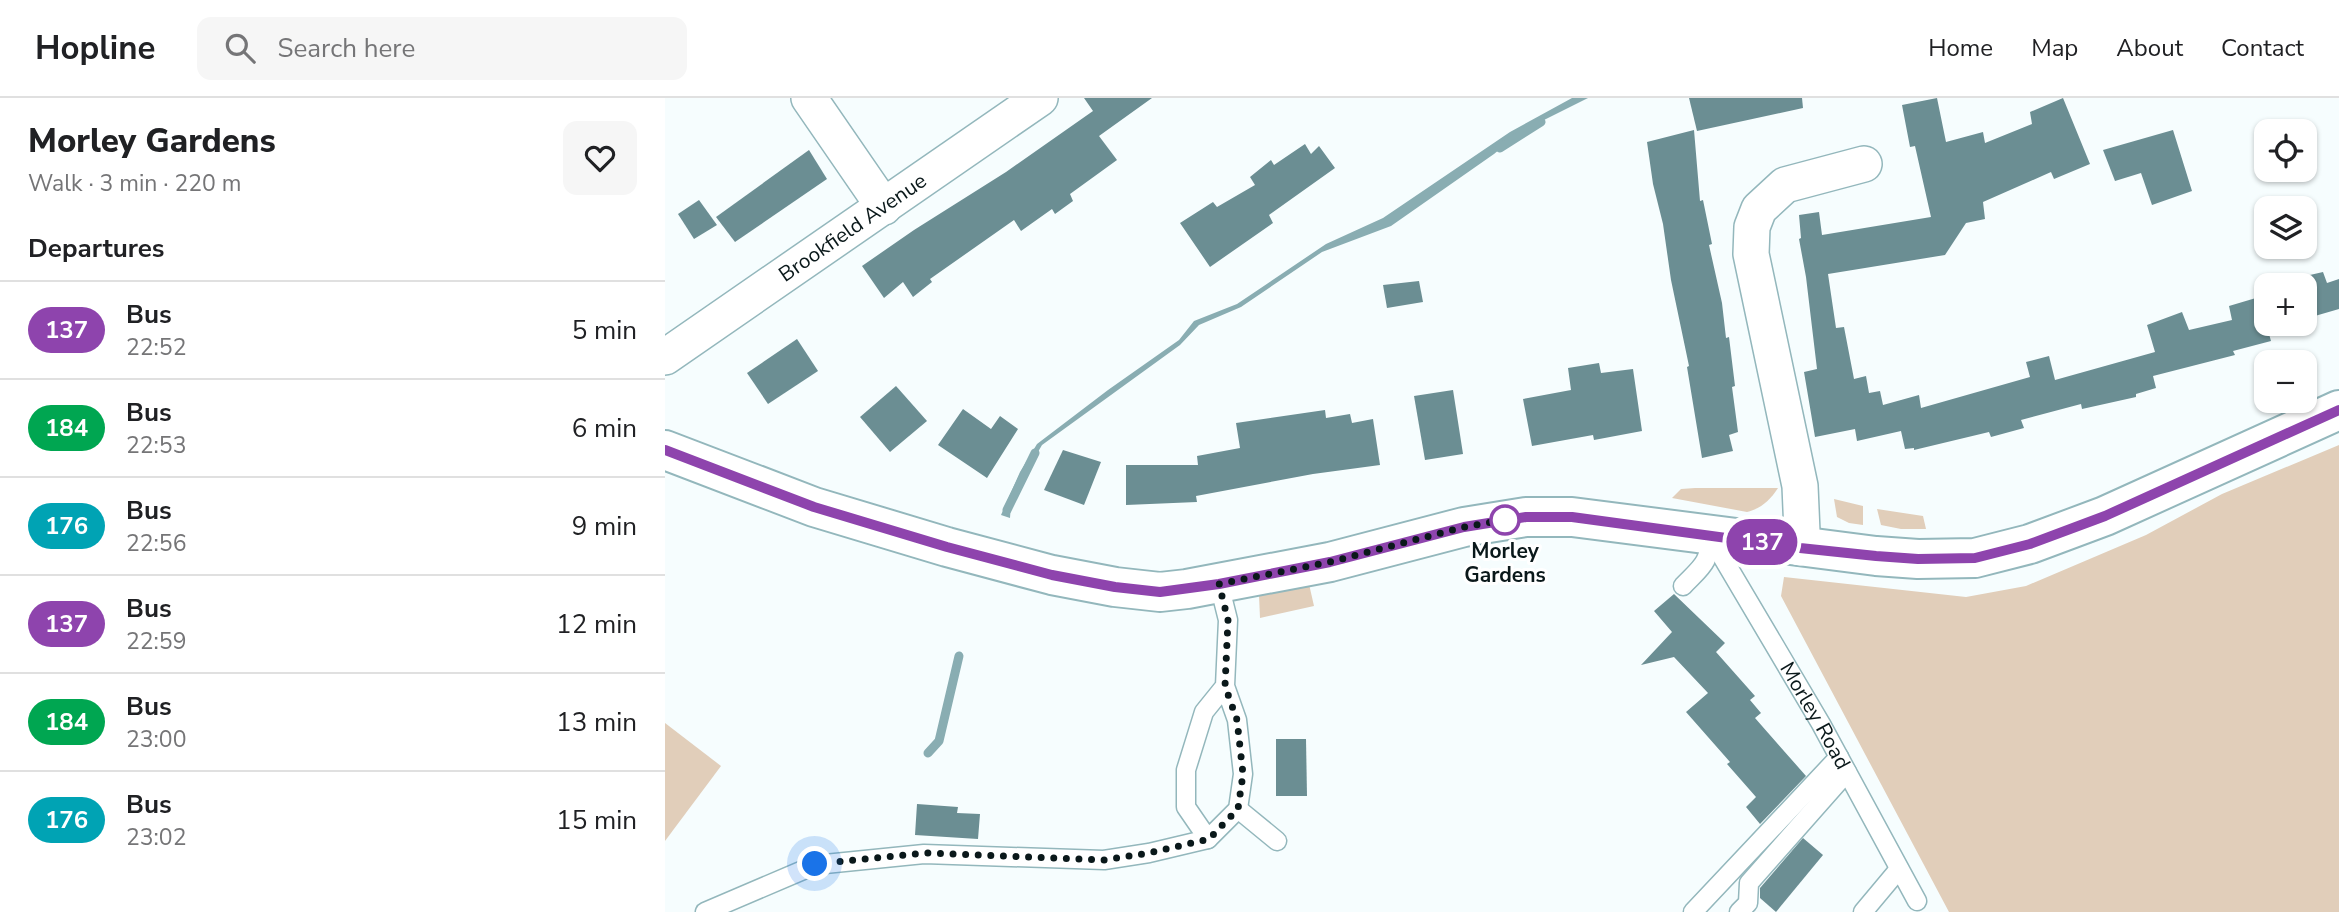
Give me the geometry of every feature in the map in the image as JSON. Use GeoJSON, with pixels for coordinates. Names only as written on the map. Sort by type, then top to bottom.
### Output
{"type":"FeatureCollection","features":[{"type":"Feature","properties":{"kind":"street"},"geometry":{"type":"LineString","coordinates":[[809,98],[884,207]]}},
{"type":"Feature","properties":{"kind":"street","name":"Brookfield Avenue"},"geometry":{"type":"LineString","coordinates":[[665,358],[1039,98]]}},
{"type":"Feature","properties":{"kind":"street"},"geometry":{"type":"LineString","coordinates":[[1800,548],[1800,486],[1751,254],[1752,227],[1759,209],[1785,185],[1864,164]]}},
{"type":"Feature","properties":{"kind":"street"},"geometry":{"type":"LineString","coordinates":[[665,450],[814,507],[947,547],[1052,575],[1160,592],[1219,584],[1330,562],[1464,527],[1526,517],[1572,517],[1800,548],[1918,559],[1975,558],[2030,544],[2105,516],[2339,410]]}},
{"type":"Feature","properties":{"kind":"lane"},"geometry":{"type":"LineString","coordinates":[[1682,586],[1703,565],[1710,552],[1709,534]]}},
{"type":"Feature","properties":{"kind":"lane","name":"Morley Road"},"geometry":{"type":"LineString","coordinates":[[1709,534],[1843,765],[1917,901]]}},
{"type":"Feature","properties":{"kind":"lane"},"geometry":{"type":"LineString","coordinates":[[705,912],[815,864],[925,853],[1104,860],[1209,839],[1238,809],[1243,774],[1237,720],[1225,686],[1228,620],[1219,584]]}},
{"type":"Feature","properties":{"kind":"lane"},"geometry":{"type":"LineString","coordinates":[[1209,839],[1186,807],[1186,770],[1204,712],[1225,686]]}},
{"type":"Feature","properties":{"kind":"lane"},"geometry":{"type":"LineString","coordinates":[[1693,912],[1843,765]]}},
{"type":"Feature","properties":{"kind":"lane"},"geometry":{"type":"LineString","coordinates":[[1739,912],[1748,902],[1749,883],[1843,765]]}},
{"type":"Feature","properties":{"kind":"lane"},"geometry":{"type":"LineString","coordinates":[[1238,809],[1277,841]]}},
{"type":"Feature","properties":{"kind":"lane"},"geometry":{"type":"LineString","coordinates":[[1863,912],[1899,869]]}},
{"type":"Feature","properties":{"kind":"shaded area"},"geometry":{"type":"Polygon","coordinates":[[[2339,445],[2339,912],[1949,912],[1781,596],[1784,577],[1966,597],[2026,586],[2146,535],[2222,494],[2339,445]]]}},
{"type":"Feature","properties":{"kind":"shaded area"},"geometry":{"type":"Polygon","coordinates":[[[1778,488],[1765,503],[1747,512],[1672,498],[1681,489],[1778,488]]]}},
{"type":"Feature","properties":{"kind":"shaded area"},"geometry":{"type":"Polygon","coordinates":[[[1834,499],[1863,506],[1863,525],[1849,523],[1837,517],[1834,499]]]}},
{"type":"Feature","properties":{"kind":"shaded area"},"geometry":{"type":"Polygon","coordinates":[[[1877,509],[1923,516],[1926,529],[1901,529],[1881,525],[1877,509]]]}},
{"type":"Feature","properties":{"kind":"shaded area"},"geometry":{"type":"Polygon","coordinates":[[[1309,584],[1314,606],[1260,618],[1259,595],[1309,584]]]}},
{"type":"Feature","properties":{"kind":"shaded area"},"geometry":{"type":"Polygon","coordinates":[[[665,723],[721,766],[665,841],[665,723]]]}},
{"type":"Feature","properties":{"kind":"water"},"geometry":{"type":"Polygon","coordinates":[[[1572,98],[1588,98],[1511,140],[1391,226],[1322,252],[1241,307],[1199,325],[1180,345],[1042,445],[1015,492],[1010,518],[1001,515],[1020,472],[1037,444],[1179,340],[1194,321],[1237,304],[1326,244],[1383,218],[1510,132],[1572,98]]]}},
{"type":"Feature","properties":{"kind":"building"},"geometry":{"type":"Polygon","coordinates":[[[1084,98],[1152,98],[1099,136],[1117,160],[1070,194],[1073,201],[1055,214],[1052,209],[1021,231],[1014,220],[930,279],[932,282],[913,297],[903,282],[884,298],[862,266],[1006,172],[1093,111],[1084,98]]]}},
{"type":"Feature","properties":{"kind":"building"},"geometry":{"type":"Polygon","coordinates":[[[1689,98],[1802,98],[1803,108],[1697,131],[1689,98]]]}},
{"type":"Feature","properties":{"kind":"building"},"geometry":{"type":"Polygon","coordinates":[[[1937,98],[1946,142],[1983,132],[1985,143],[2032,124],[2030,112],[2063,98],[2090,164],[2054,179],[2051,172],[1983,202],[1985,219],[1966,223],[1945,255],[1828,274],[1836,328],[1844,327],[1854,379],[1866,376],[1869,393],[1880,391],[1883,405],[1919,395],[1921,408],[2030,377],[2026,362],[2049,356],[2055,380],[2155,352],[2147,325],[2182,312],[2189,330],[2232,320],[2229,306],[2254,299],[2254,336],[2270,336],[2271,341],[2233,351],[2235,355],[2153,376],[2156,388],[2136,394],[2136,397],[2082,409],[2081,404],[2021,420],[2024,428],[1991,437],[1989,432],[1914,450],[1905,449],[1901,431],[1857,441],[1855,429],[1815,437],[1804,372],[1817,369],[1799,239],[1799,215],[1819,212],[1822,235],[1931,217],[1915,146],[1910,147],[1902,105],[1937,98]]]}},
{"type":"Feature","properties":{"kind":"building"},"geometry":{"type":"Polygon","coordinates":[[[1694,130],[1700,201],[1703,200],[1712,244],[1709,245],[1722,303],[1726,338],[1729,337],[1738,432],[1729,435],[1733,451],[1702,458],[1687,367],[1689,366],[1647,142],[1694,130]]]}},
{"type":"Feature","properties":{"kind":"building"},"geometry":{"type":"Polygon","coordinates":[[[2173,130],[2192,191],[2152,205],[2141,173],[2115,181],[2103,150],[2173,130]]]}},
{"type":"Feature","properties":{"kind":"building"},"geometry":{"type":"Polygon","coordinates":[[[1305,144],[1311,154],[1319,146],[1335,168],[1269,215],[1273,223],[1210,267],[1180,223],[1213,202],[1217,207],[1255,185],[1250,177],[1271,160],[1274,165],[1305,144]]]}},
{"type":"Feature","properties":{"kind":"building"},"geometry":{"type":"Polygon","coordinates":[[[809,150],[827,179],[735,242],[716,217],[809,150]]]}},
{"type":"Feature","properties":{"kind":"building"},"geometry":{"type":"Polygon","coordinates":[[[699,200],[717,225],[694,239],[678,214],[699,200]]]}},
{"type":"Feature","properties":{"kind":"building"},"geometry":{"type":"Polygon","coordinates":[[[2323,272],[2327,283],[2339,279],[2339,309],[2317,315],[2317,273],[2323,272]]]}},
{"type":"Feature","properties":{"kind":"building"},"geometry":{"type":"Polygon","coordinates":[[[1419,281],[1423,302],[1387,308],[1383,285],[1419,281]]]}},
{"type":"Feature","properties":{"kind":"building"},"geometry":{"type":"Polygon","coordinates":[[[797,339],[818,371],[768,404],[747,373],[797,339]]]}},
{"type":"Feature","properties":{"kind":"building"},"geometry":{"type":"Polygon","coordinates":[[[1599,363],[1601,373],[1633,369],[1642,431],[1594,440],[1593,435],[1532,446],[1523,399],[1571,390],[1568,368],[1599,363]]]}},
{"type":"Feature","properties":{"kind":"building"},"geometry":{"type":"Polygon","coordinates":[[[896,386],[927,421],[890,452],[860,417],[896,386]]]}},
{"type":"Feature","properties":{"kind":"building"},"geometry":{"type":"Polygon","coordinates":[[[1453,390],[1463,454],[1425,460],[1414,396],[1453,390]]]}},
{"type":"Feature","properties":{"kind":"building"},"geometry":{"type":"Polygon","coordinates":[[[963,409],[991,429],[1000,416],[1018,429],[987,478],[938,445],[963,409]]]}},
{"type":"Feature","properties":{"kind":"building"},"geometry":{"type":"Polygon","coordinates":[[[1325,410],[1326,418],[1350,414],[1352,423],[1373,419],[1380,465],[1313,474],[1196,496],[1197,502],[1126,505],[1126,465],[1198,465],[1197,456],[1240,448],[1236,423],[1325,410]]]}},
{"type":"Feature","properties":{"kind":"building"},"geometry":{"type":"Polygon","coordinates":[[[1063,450],[1101,462],[1084,505],[1044,490],[1063,450]]]}},
{"type":"Feature","properties":{"kind":"building"},"geometry":{"type":"Polygon","coordinates":[[[1674,594],[1725,643],[1716,652],[1755,696],[1750,700],[1761,713],[1755,718],[1806,776],[1760,824],[1746,807],[1756,797],[1727,764],[1730,762],[1686,712],[1708,693],[1674,657],[1641,665],[1672,632],[1654,611],[1674,594]]]}},
{"type":"Feature","properties":{"kind":"building"},"geometry":{"type":"Polygon","coordinates":[[[1276,739],[1306,739],[1307,796],[1276,796],[1276,739]]]}},
{"type":"Feature","properties":{"kind":"building"},"geometry":{"type":"Polygon","coordinates":[[[917,804],[958,807],[957,813],[980,814],[978,839],[915,835],[917,804]]]}},
{"type":"Feature","properties":{"kind":"building"},"geometry":{"type":"Polygon","coordinates":[[[1803,838],[1823,855],[1776,912],[1760,898],[1760,888],[1803,838]]]}},
{"type":"Feature","properties":{"kind":"waterway"},"geometry":{"type":"LineString","coordinates":[[1500,148],[1541,122]]}},
{"type":"Feature","properties":{"kind":"waterway"},"geometry":{"type":"LineString","coordinates":[[1007,510],[1035,453]]}},
{"type":"Feature","properties":{"kind":"waterway"},"geometry":{"type":"LineString","coordinates":[[928,753],[939,741],[959,656]]}},
{"type":"Feature","properties":{"kind":"bus line","name":"137"},"geometry":{"type":"LineString","coordinates":[[665,450],[814,507],[947,547],[1052,575],[1160,592],[1219,584],[1330,562],[1464,527],[1526,517],[1572,517],[1876,556],[1918,559],[1975,558],[2030,544],[2105,516],[2339,410]]}},
{"type":"Feature","properties":{"kind":"place","name":"Morley Gardens"},"geometry":{"type":"Point","coordinates":[1505,520]}},
{"type":"Feature","properties":{"kind":"route"},"geometry":{"type":"LineString","coordinates":[[815,864],[925,853],[1104,860],[1209,839],[1238,809],[1243,774],[1237,720],[1225,686],[1228,620],[1219,584],[1330,562],[1464,527],[1509,519],[1505,520]]}}]}
